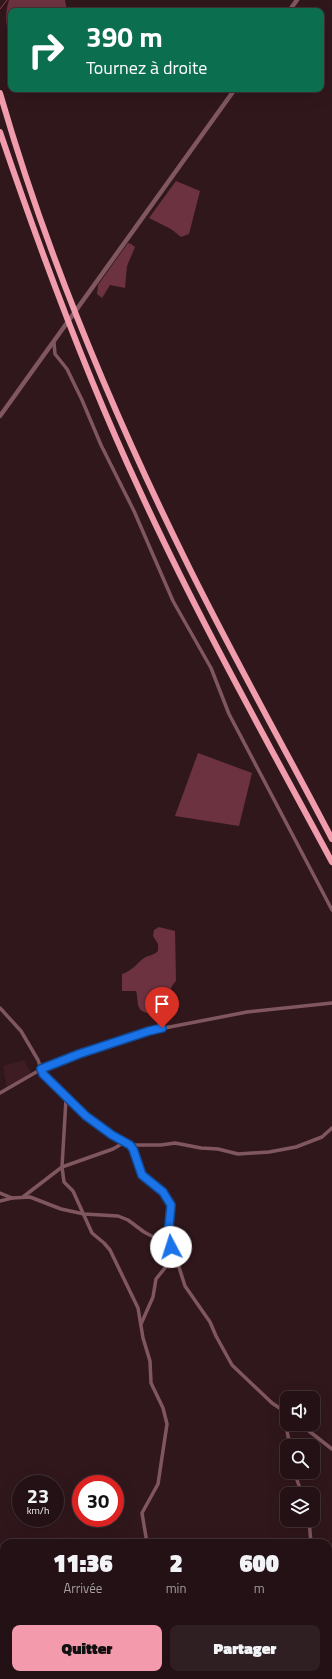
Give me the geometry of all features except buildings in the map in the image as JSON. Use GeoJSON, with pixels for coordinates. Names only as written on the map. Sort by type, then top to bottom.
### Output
{"type":"FeatureCollection","features":[{"type":"Feature","properties":{"kind":"highway"},"geometry":{"type":"LineString","coordinates":[[0,93],[10,128],[75,312],[142,468],[185,559],[332,839]]}},
{"type":"Feature","properties":{"kind":"highway"},"geometry":{"type":"LineString","coordinates":[[0,132],[68,324],[142,497],[216,647],[332,862]]}},
{"type":"Feature","properties":{"kind":"street"},"geometry":{"type":"LineString","coordinates":[[0,416],[68,324],[75,312],[233,92]]}},
{"type":"Feature","properties":{"kind":"street"},"geometry":{"type":"LineString","coordinates":[[54,343],[55,354],[67,369],[82,400],[101,445],[134,510],[173,601],[211,668],[229,714],[332,910]]}},
{"type":"Feature","properties":{"kind":"street"},"geometry":{"type":"LineString","coordinates":[[0,1093],[41,1069],[79,1054],[149,1031],[247,1012],[332,1003]]}},
{"type":"Feature","properties":{"kind":"street"},"geometry":{"type":"LineString","coordinates":[[0,1008],[21,1031],[38,1060],[43,1074],[66,1099],[86,1116],[130,1145],[133,1149],[142,1175],[158,1187],[170,1201],[172,1208],[169,1226],[165,1234],[155,1238]]}},
{"type":"Feature","properties":{"kind":"street"},"geometry":{"type":"LineString","coordinates":[[66,1099],[62,1166],[64,1182],[73,1191],[92,1233],[110,1250],[138,1308],[143,1338],[150,1361],[151,1383],[163,1408],[168,1428],[158,1484],[142,1513],[146,1539]]}},
{"type":"Feature","properties":{"kind":"street"},"geometry":{"type":"LineString","coordinates":[[130,1145],[161,1145],[175,1143],[201,1148],[218,1149],[238,1154],[269,1152],[296,1147],[322,1137],[332,1128]]}},
{"type":"Feature","properties":{"kind":"street"},"geometry":{"type":"LineString","coordinates":[[23,1197],[62,1166],[113,1149],[125,1142]]}},
{"type":"Feature","properties":{"kind":"street"},"geometry":{"type":"LineString","coordinates":[[0,1193],[12,1198]]}},
{"type":"Feature","properties":{"kind":"street"},"geometry":{"type":"LineString","coordinates":[[0,1201],[23,1197],[61,1209],[84,1214],[118,1216],[128,1220],[144,1232],[171,1247]]}},
{"type":"Feature","properties":{"kind":"street"},"geometry":{"type":"LineString","coordinates":[[169,1226],[172,1238],[171,1247],[184,1286],[210,1322],[232,1365],[268,1400],[280,1409]]}},
{"type":"Feature","properties":{"kind":"street"},"geometry":{"type":"LineString","coordinates":[[141,1325],[153,1297],[156,1279],[169,1263],[173,1254]]}},
{"type":"Feature","properties":{"kind":"street"},"geometry":{"type":"LineString","coordinates":[[309,1431],[332,1449]]}},
{"type":"Feature","properties":{"kind":"street"},"geometry":{"type":"LineString","coordinates":[[309,1527],[310,1539]]}},
{"type":"Feature","properties":{"kind":"shaded area"},"geometry":{"type":"Polygon","coordinates":[[[9,0],[65,0],[66,8],[8,8],[8,31],[6,11],[9,0]]]}},
{"type":"Feature","properties":{"kind":"shaded area"},"geometry":{"type":"Polygon","coordinates":[[[176,181],[200,191],[189,234],[181,237],[171,229],[149,218],[176,181]]]}},
{"type":"Feature","properties":{"kind":"shaded area"},"geometry":{"type":"Polygon","coordinates":[[[128,243],[135,247],[127,266],[125,288],[110,285],[102,298],[97,294],[98,285],[128,243]]]}},
{"type":"Feature","properties":{"kind":"shaded area"},"geometry":{"type":"Polygon","coordinates":[[[198,753],[252,773],[239,826],[175,816],[198,753]]]}},
{"type":"Feature","properties":{"kind":"shaded area"},"geometry":{"type":"Polygon","coordinates":[[[159,927],[175,931],[176,981],[171,988],[165,1008],[157,1006],[147,1013],[143,1012],[138,1005],[136,991],[122,991],[122,974],[131,969],[144,958],[158,951],[158,944],[153,936],[154,930],[159,927]]]}},
{"type":"Feature","properties":{"kind":"shaded area"},"geometry":{"type":"Polygon","coordinates":[[[24,1060],[32,1075],[7,1089],[3,1066],[24,1060]]]}},
{"type":"Feature","properties":{"kind":"waterway"},"geometry":{"type":"LineString","coordinates":[[0,9],[7,0]]}},
{"type":"Feature","properties":{"kind":"route"},"geometry":{"type":"LineString","coordinates":[[162,1028],[79,1054],[41,1069],[43,1074],[65,1096],[66,1099],[86,1116],[112,1135],[130,1145],[133,1149],[142,1175],[158,1187],[170,1201],[172,1208],[169,1226],[172,1238],[171,1247]]}}]}
